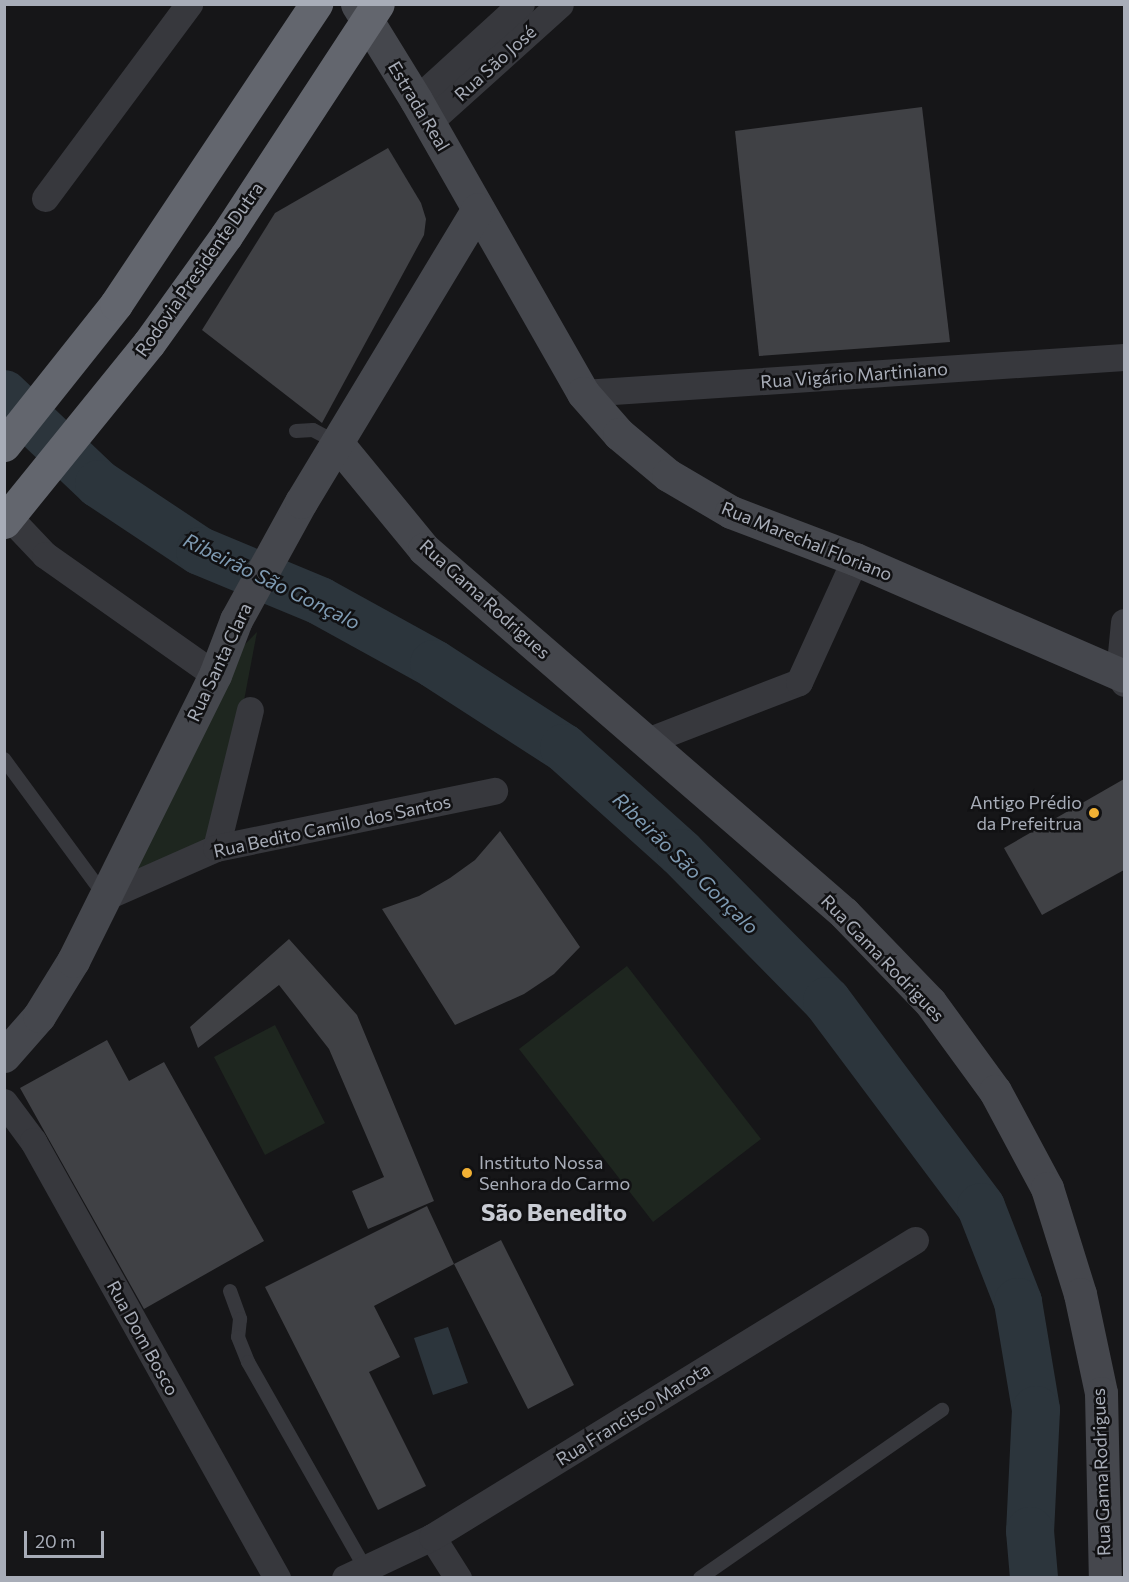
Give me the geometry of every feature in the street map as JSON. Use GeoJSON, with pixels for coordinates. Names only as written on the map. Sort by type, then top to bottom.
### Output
{"type":"FeatureCollection","features":[{"type":"Feature","properties":{"kind":"highway"},"geometry":{"type":"LineString","coordinates":[[4,445],[116,304],[316,4]]}},
{"type":"Feature","properties":{"kind":"highway","name":"Rodovia Presidente Dutra"},"geometry":{"type":"LineString","coordinates":[[4,522],[163,323],[226,236],[378,4]]}},
{"type":"Feature","properties":{"kind":"street"},"geometry":{"type":"LineString","coordinates":[[45,198],[189,4]]}},
{"type":"Feature","properties":{"kind":"street","name":"Estrada Real"},"geometry":{"type":"LineString","coordinates":[[357,4],[423,111],[478,209]]}},
{"type":"Feature","properties":{"kind":"street","name":"Rua São José"},"geometry":{"type":"LineString","coordinates":[[423,111],[521,4]]}},
{"type":"Feature","properties":{"kind":"street","name":"Rua São José"},"geometry":{"type":"LineString","coordinates":[[423,111],[560,4]]}},
{"type":"Feature","properties":{"kind":"street","name":"Rua Marechal Floriano"},"geometry":{"type":"LineString","coordinates":[[478,209],[583,393],[619,434],[668,475],[731,512],[855,560],[1123,678]]}},
{"type":"Feature","properties":{"kind":"street","name":"Rua Santa Clara"},"geometry":{"type":"LineString","coordinates":[[4,1056],[39,1016],[73,961],[215,675],[236,620],[302,502],[478,209]]}},
{"type":"Feature","properties":{"kind":"street","name":"Rua Vigário Martiniano"},"geometry":{"type":"LineString","coordinates":[[583,393],[1125,357]]}},
{"type":"Feature","properties":{"kind":"street","name":"Rua Gama Rodrigues"},"geometry":{"type":"LineString","coordinates":[[338,443],[424,549],[844,913],[930,1002],[995,1090],[1047,1188],[1080,1294],[1101,1394],[1105,1578]]}},
{"type":"Feature","properties":{"kind":"street"},"geometry":{"type":"LineString","coordinates":[[4,512],[45,555],[215,675]]}},
{"type":"Feature","properties":{"kind":"street"},"geometry":{"type":"LineString","coordinates":[[647,741],[799,682],[855,560]]}},
{"type":"Feature","properties":{"kind":"street"},"geometry":{"type":"LineString","coordinates":[[1123,678],[1125,622]]}},
{"type":"Feature","properties":{"kind":"street"},"geometry":{"type":"LineString","coordinates":[[216,849],[250,710]]}},
{"type":"Feature","properties":{"kind":"street","name":"Rua Bedito Camilo dos Santos"},"geometry":{"type":"LineString","coordinates":[[105,897],[216,849],[494,791]]}},
{"type":"Feature","properties":{"kind":"street","name":"Rua Dom Bosco"},"geometry":{"type":"LineString","coordinates":[[4,1102],[33,1141],[277,1578]]}},
{"type":"Feature","properties":{"kind":"street","name":"Rua Francisco Marota"},"geometry":{"type":"LineString","coordinates":[[355,1573],[432,1537],[915,1240]]}},
{"type":"Feature","properties":{"kind":"street"},"geometry":{"type":"LineString","coordinates":[[432,1537],[458,1578]]}},
{"type":"Feature","properties":{"kind":"lane"},"geometry":{"type":"LineString","coordinates":[[296,431],[313,430],[338,443]]}},
{"type":"Feature","properties":{"kind":"lane"},"geometry":{"type":"LineString","coordinates":[[4,759],[105,897]]}},
{"type":"Feature","properties":{"kind":"lane"},"geometry":{"type":"LineString","coordinates":[[230,1292],[240,1319],[238,1337],[248,1362],[355,1573]]}},
{"type":"Feature","properties":{"kind":"lane"},"geometry":{"type":"LineString","coordinates":[[700,1578],[942,1410]]}},
{"type":"Feature","properties":{"kind":"shaded area"},"geometry":{"type":"Polygon","coordinates":[[[257,632],[216,848],[105,897],[215,675],[257,632]]]}},
{"type":"Feature","properties":{"kind":"shaded area"},"geometry":{"type":"Polygon","coordinates":[[[627,966],[761,1139],[653,1222],[519,1049],[627,966]]]}},
{"type":"Feature","properties":{"kind":"shaded area"},"geometry":{"type":"Polygon","coordinates":[[[275,1025],[325,1123],[265,1155],[214,1057],[275,1025]]]}},
{"type":"Feature","properties":{"kind":"shaded area"},"geometry":{"type":"Polygon","coordinates":[[[448,1327],[468,1383],[433,1395],[414,1338],[448,1327]]]}},
{"type":"Feature","properties":{"kind":"building"},"geometry":{"type":"Polygon","coordinates":[[[922,107],[950,342],[759,356],[735,131],[922,107]]]}},
{"type":"Feature","properties":{"kind":"building"},"geometry":{"type":"Polygon","coordinates":[[[388,148],[421,203],[426,219],[424,235],[322,423],[202,330],[275,213],[388,148]]]}},
{"type":"Feature","properties":{"kind":"building","name":"Antigo Prédio da Prefeitrua"},"geometry":{"type":"Polygon","coordinates":[[[1124,779],[1124,870],[1042,915],[1004,848],[1124,779]]]}},
{"type":"Feature","properties":{"kind":"building"},"geometry":{"type":"Polygon","coordinates":[[[500,831],[580,947],[554,974],[524,994],[455,1025],[382,909],[419,896],[450,878],[475,860],[500,831]]]}},
{"type":"Feature","properties":{"kind":"building"},"geometry":{"type":"Polygon","coordinates":[[[289,939],[357,1015],[434,1201],[368,1229],[352,1191],[384,1177],[329,1049],[279,985],[198,1048],[190,1027],[289,939]]]}},
{"type":"Feature","properties":{"kind":"building"},"geometry":{"type":"Polygon","coordinates":[[[107,1040],[129,1081],[164,1062],[264,1241],[144,1309],[20,1088],[107,1040]]]}},
{"type":"Feature","properties":{"kind":"building"},"geometry":{"type":"Polygon","coordinates":[[[427,1206],[454,1264],[374,1306],[400,1357],[369,1372],[426,1486],[378,1510],[265,1287],[427,1206]]]}},
{"type":"Feature","properties":{"kind":"building"},"geometry":{"type":"Polygon","coordinates":[[[501,1240],[574,1385],[528,1409],[454,1264],[501,1240]]]}},
{"type":"Feature","properties":{"kind":"waterway","name":"Ribeirão São Gonçalo"},"geometry":{"type":"LineString","coordinates":[[4,394],[99,484],[200,551],[320,601],[434,664],[564,748],[681,853],[827,1001],[981,1207],[1018,1302],[1036,1410],[1030,1531],[1034,1578]]}},
{"type":"Feature","properties":{"kind":"place","name":"Antigo Prédio da Prefeitrua"},"geometry":{"type":"Point","coordinates":[1094,813]}},
{"type":"Feature","properties":{"kind":"place","name":"Instituto Nossa Senhora do Carmo"},"geometry":{"type":"Point","coordinates":[467,1173]}},
{"type":"Feature","properties":{"kind":"district","name":"São Benedito"},"geometry":{"type":"Point","coordinates":[554,1212]}}]}
